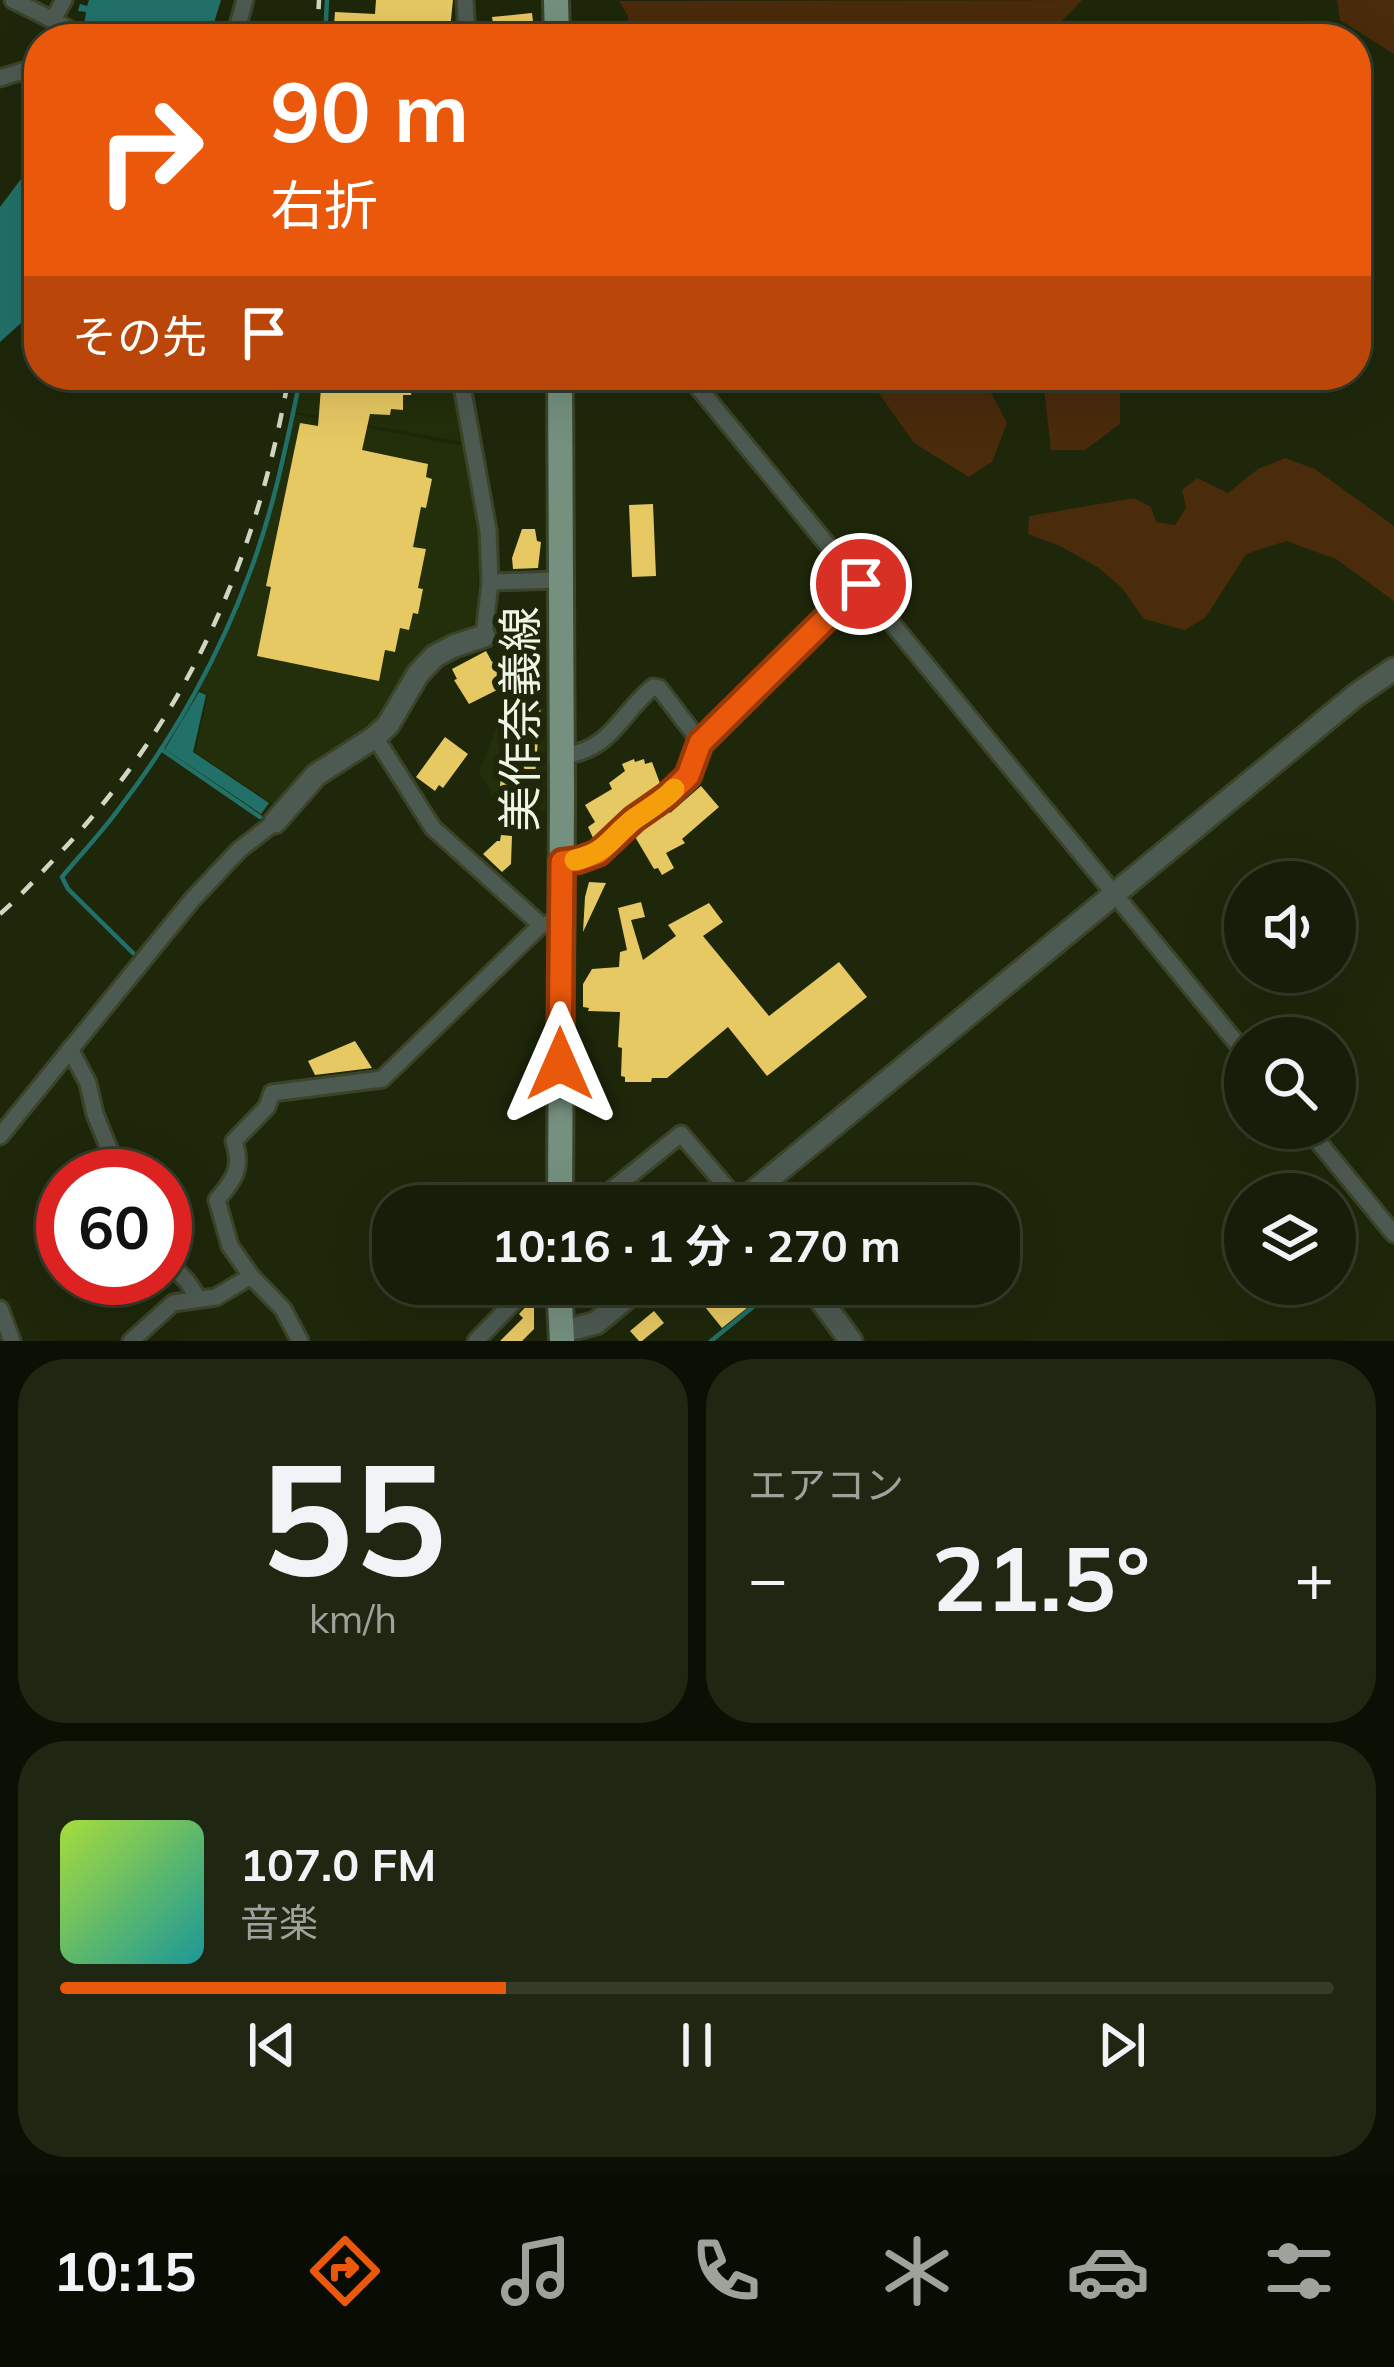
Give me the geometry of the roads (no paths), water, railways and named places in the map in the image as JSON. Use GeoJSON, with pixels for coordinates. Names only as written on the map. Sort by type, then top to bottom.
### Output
{"type":"FeatureCollection","features":[{"type":"Feature","properties":{"kind":"main road","name":"美作奈義線"},"geometry":{"type":"LineString","coordinates":[[559,1185],[551,923],[562,862],[560,390]]}},
{"type":"Feature","properties":{"kind":"main road"},"geometry":{"type":"LineString","coordinates":[[560,1305],[561,1336]]}},
{"type":"Feature","properties":{"kind":"street"},"geometry":{"type":"LineString","coordinates":[[13,0],[53,24]]}},
{"type":"Feature","properties":{"kind":"street"},"geometry":{"type":"LineString","coordinates":[[0,1136],[192,900],[239,850],[274,822],[316,775],[375,737],[435,656],[484,636],[490,581],[488,530],[463,390]]}},
{"type":"Feature","properties":{"kind":"street"},"geometry":{"type":"LineString","coordinates":[[700,390],[1224,1027]]}},
{"type":"Feature","properties":{"kind":"street"},"geometry":{"type":"LineString","coordinates":[[490,581],[560,580]]}},
{"type":"Feature","properties":{"kind":"street"},"geometry":{"type":"LineString","coordinates":[[562,862],[598,853],[667,796],[688,776],[700,743],[861,584]]}},
{"type":"Feature","properties":{"kind":"street"},"geometry":{"type":"LineString","coordinates":[[764,1185],[1356,694],[1394,669]]}},
{"type":"Feature","properties":{"kind":"street"},"geometry":{"type":"LineString","coordinates":[[562,756],[585,753],[602,742],[653,687],[659,688],[700,743]]}},
{"type":"Feature","properties":{"kind":"street"},"geometry":{"type":"LineString","coordinates":[[300,1341],[283,1309],[250,1276],[230,1246],[217,1200],[236,1177],[234,1141],[267,1107],[272,1093],[382,1079],[551,923],[433,828],[375,737]]}},
{"type":"Feature","properties":{"kind":"street"},"geometry":{"type":"LineString","coordinates":[[70,1049],[88,1083],[109,1149]]}},
{"type":"Feature","properties":{"kind":"street"},"geometry":{"type":"LineString","coordinates":[[618,1185],[681,1134],[723,1185]]}},
{"type":"Feature","properties":{"kind":"street"},"geometry":{"type":"LineString","coordinates":[[1324,1149],[1394,1234]]}},
{"type":"Feature","properties":{"kind":"street"},"geometry":{"type":"LineString","coordinates":[[131,1341],[172,1303],[216,1297],[250,1276]]}},
{"type":"Feature","properties":{"kind":"street"},"geometry":{"type":"LineString","coordinates":[[192,1287],[199,1298]]}},
{"type":"Feature","properties":{"kind":"street"},"geometry":{"type":"LineString","coordinates":[[476,1341],[511,1305]]}},
{"type":"Feature","properties":{"kind":"street"},"geometry":{"type":"LineString","coordinates":[[561,1336],[596,1323],[618,1305]]}},
{"type":"Feature","properties":{"kind":"street"},"geometry":{"type":"LineString","coordinates":[[824,1305],[851,1341]]}},
{"type":"Feature","properties":{"kind":"street"},"geometry":{"type":"LineString","coordinates":[[0,1309],[12,1341]]}},
{"type":"Feature","properties":{"kind":"water"},"geometry":{"type":"Polygon","coordinates":[[[89,0],[221,0],[214,24],[84,24],[86,12],[78,11],[80,4],[87,6],[89,0]]]}},
{"type":"Feature","properties":{"kind":"water"},"geometry":{"type":"Polygon","coordinates":[[[24,173],[24,320],[0,342],[0,207],[24,173]]]}},
{"type":"Feature","properties":{"kind":"water"},"geometry":{"type":"Polygon","coordinates":[[[199,692],[206,695],[193,752],[269,803],[261,814],[165,749],[199,692]]]}},
{"type":"Feature","properties":{"kind":"waterway"},"geometry":{"type":"LineString","coordinates":[[326,24],[327,0]]}},
{"type":"Feature","properties":{"kind":"waterway"},"geometry":{"type":"LineString","coordinates":[[133,953],[68,889],[62,877],[160,751],[225,633],[266,524],[298,390]]}},
{"type":"Feature","properties":{"kind":"waterway"},"geometry":{"type":"LineString","coordinates":[[161,749],[260,817]]}},
{"type":"Feature","properties":{"kind":"waterway"},"geometry":{"type":"LineString","coordinates":[[711,1341],[755,1305]]}},
{"type":"Feature","properties":{"kind":"railway"},"geometry":{"type":"LineString","coordinates":[[318,24],[319,0]]}},
{"type":"Feature","properties":{"kind":"railway"},"geometry":{"type":"LineString","coordinates":[[0,914],[104,803],[180,691],[236,572],[258,508],[286,390]]}}]}
